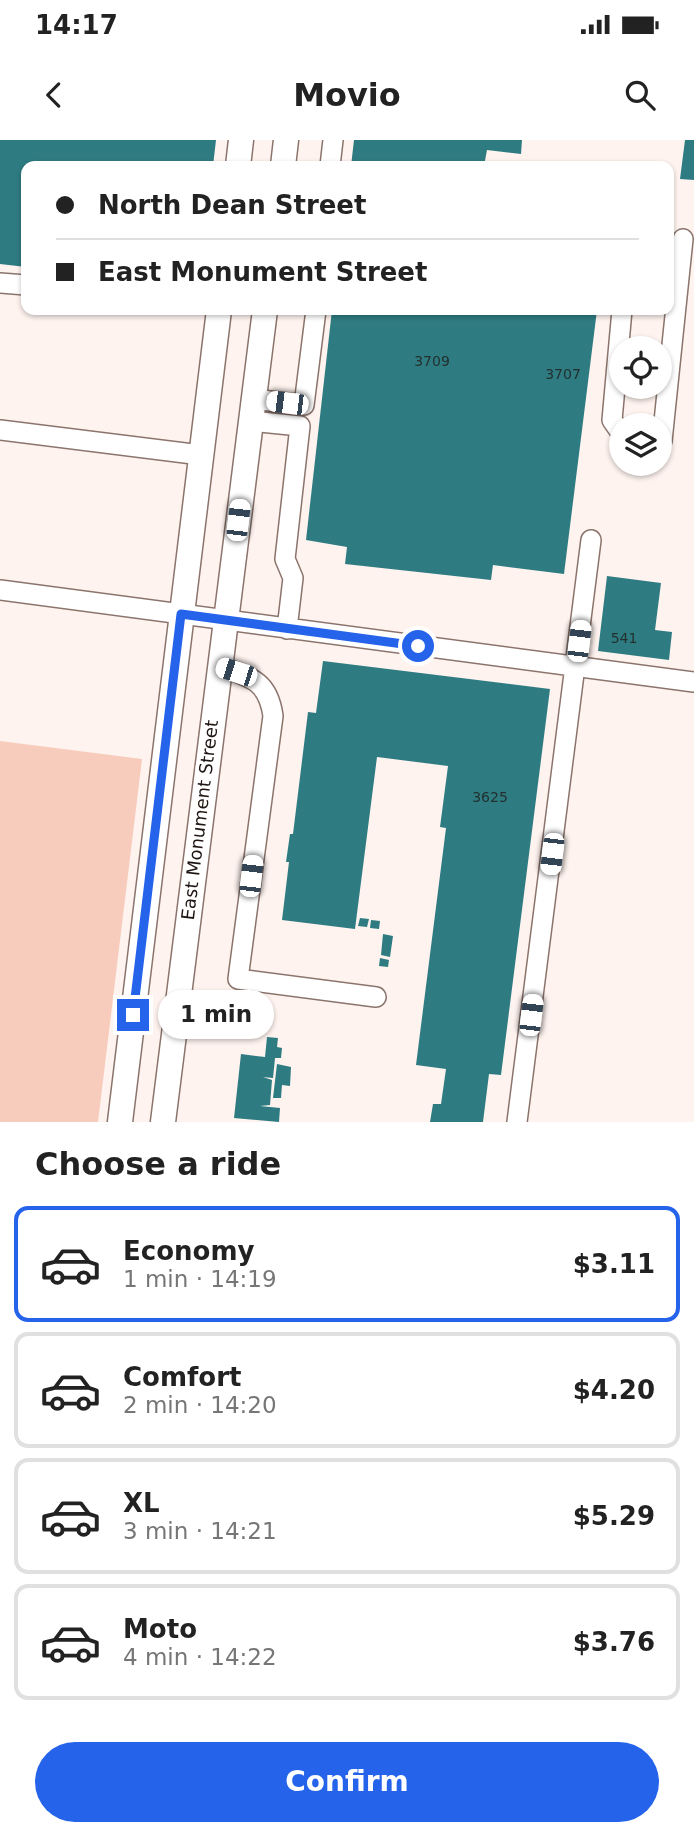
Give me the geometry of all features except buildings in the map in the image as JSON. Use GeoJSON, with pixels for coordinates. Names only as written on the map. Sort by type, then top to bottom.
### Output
{"type":"FeatureCollection","features":[{"type":"Feature","properties":{"kind":"main road"},"geometry":{"type":"LineString","coordinates":[[239,161],[241,140]]}},
{"type":"Feature","properties":{"kind":"main road"},"geometry":{"type":"LineString","coordinates":[[284,161],[286,140]]}},
{"type":"Feature","properties":{"kind":"main road"},"geometry":{"type":"LineString","coordinates":[[120,1122],[218,315]]}},
{"type":"Feature","properties":{"kind":"main road","name":"East Monument Street"},"geometry":{"type":"LineString","coordinates":[[163,1122],[264,315]]}},
{"type":"Feature","properties":{"kind":"street"},"geometry":{"type":"LineString","coordinates":[[331,161],[333,140]]}},
{"type":"Feature","properties":{"kind":"street"},"geometry":{"type":"LineString","coordinates":[[665,413],[682,239]]}},
{"type":"Feature","properties":{"kind":"street"},"geometry":{"type":"LineString","coordinates":[[0,283],[21,285]]}},
{"type":"Feature","properties":{"kind":"street"},"geometry":{"type":"LineString","coordinates":[[252,410],[304,405],[315,315]]}},
{"type":"Feature","properties":{"kind":"street"},"geometry":{"type":"LineString","coordinates":[[613,413],[622,315]]}},
{"type":"Feature","properties":{"kind":"street"},"geometry":{"type":"LineString","coordinates":[[252,410],[300,426],[285,559],[293,578],[287,629]]}},
{"type":"Feature","properties":{"kind":"street"},"geometry":{"type":"LineString","coordinates":[[0,430],[201,456]]}},
{"type":"Feature","properties":{"kind":"street"},"geometry":{"type":"LineString","coordinates":[[517,1122],[592,540]]}},
{"type":"Feature","properties":{"kind":"street"},"geometry":{"type":"LineString","coordinates":[[0,590],[694,682]]}},
{"type":"Feature","properties":{"kind":"street"},"geometry":{"type":"LineString","coordinates":[[219,666],[248,676],[262,685],[271,698],[273,716],[238,979],[376,997]]}},
{"type":"Feature","properties":{"kind":"shaded area"},"geometry":{"type":"Polygon","coordinates":[[[0,741],[142,759],[98,1122],[0,1122],[0,741]]]}},
{"type":"Feature","properties":{"kind":"route"},"geometry":{"type":"LineString","coordinates":[[133,1015],[181,614],[418,646]]}}]}
